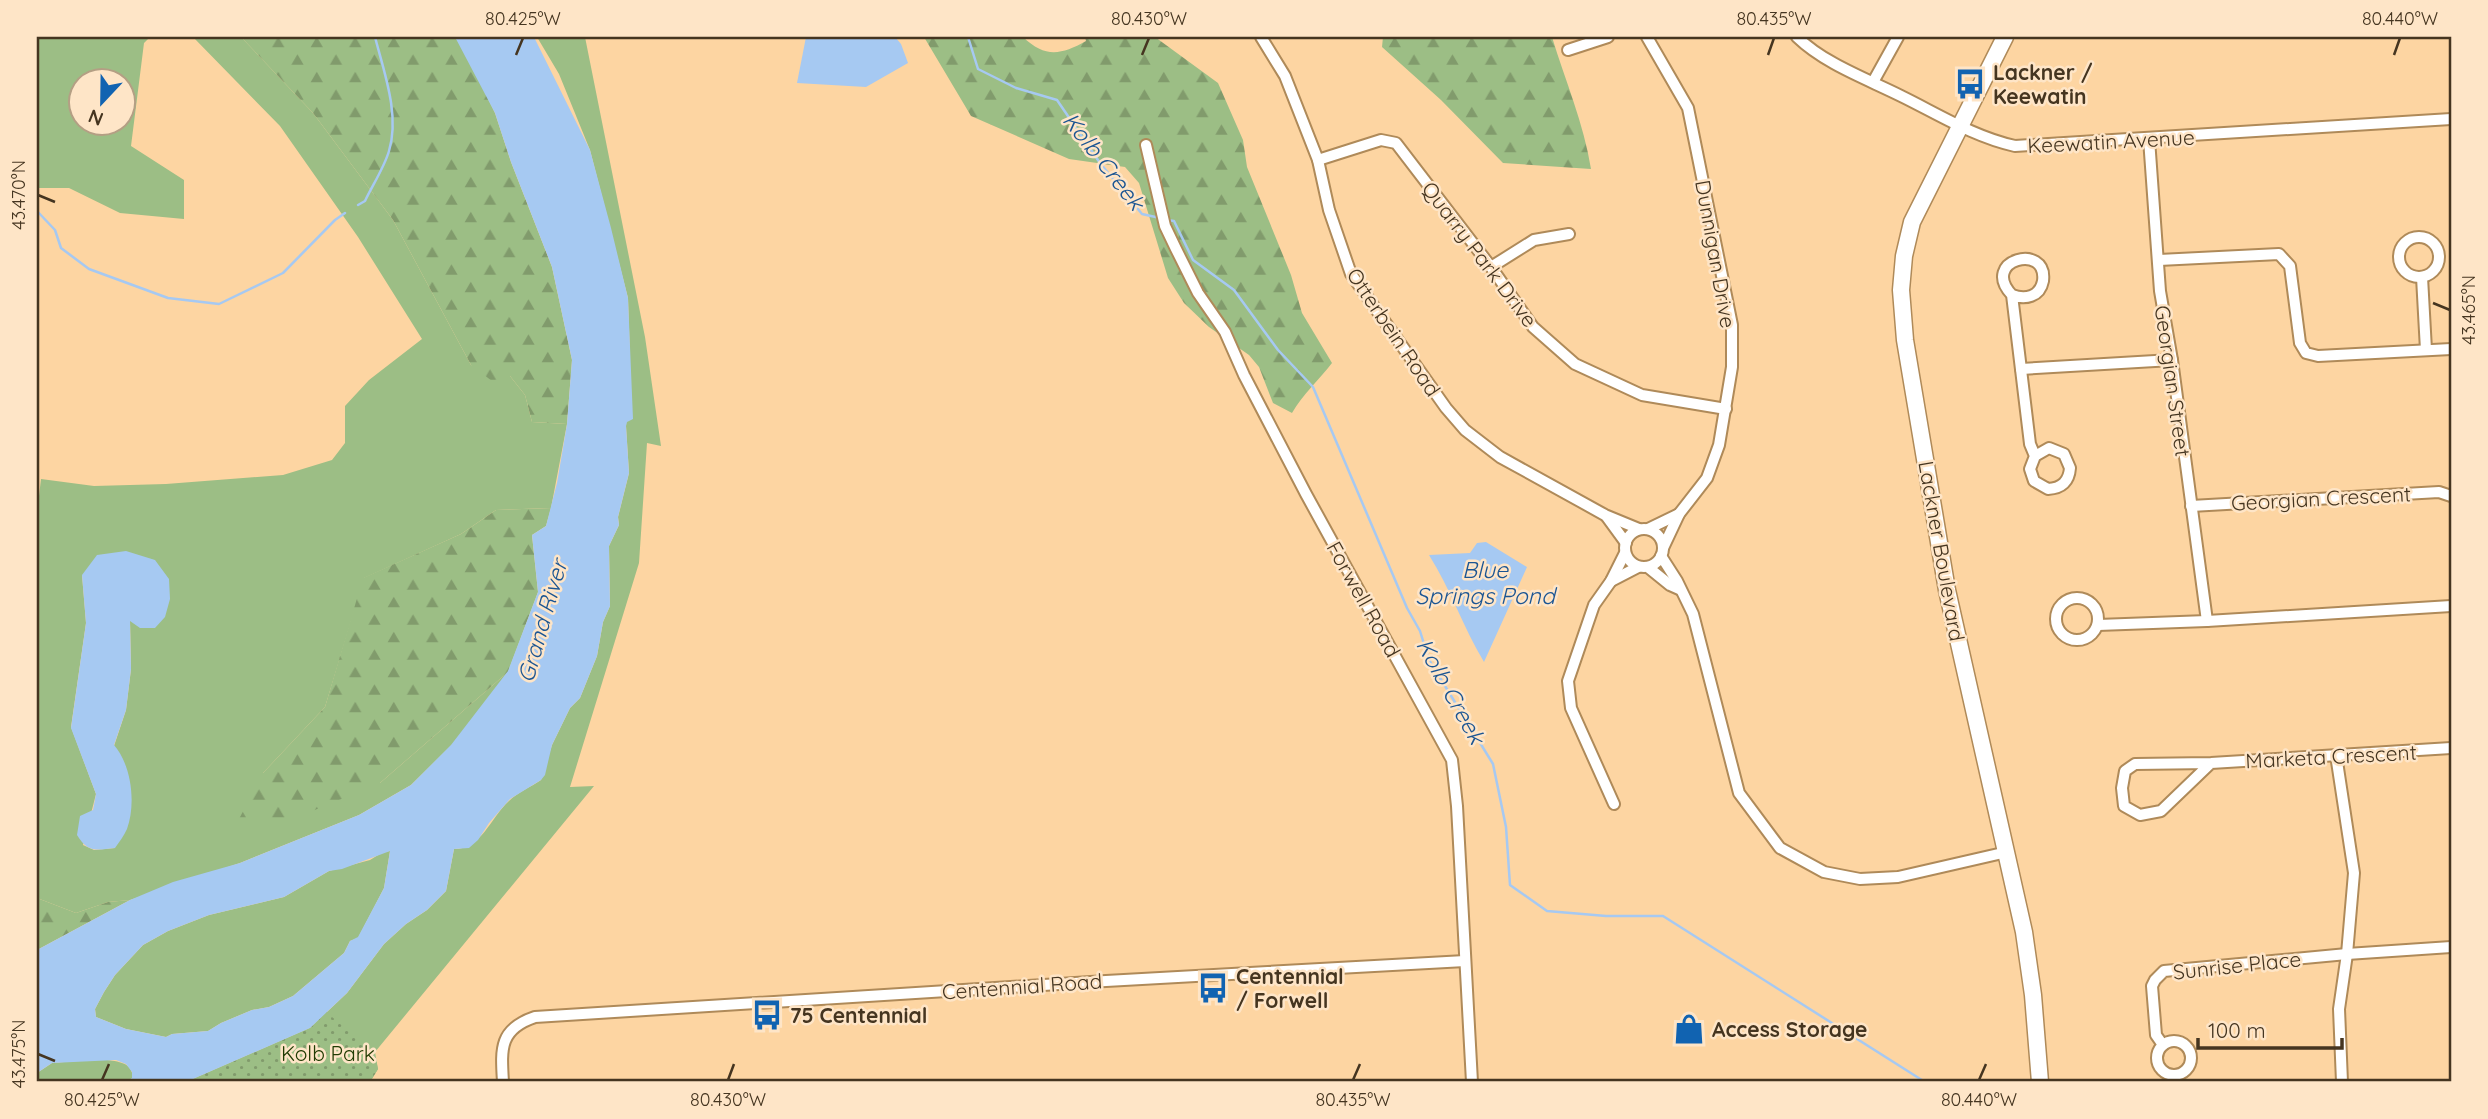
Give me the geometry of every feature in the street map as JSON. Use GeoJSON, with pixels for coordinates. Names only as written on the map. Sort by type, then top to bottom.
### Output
{"type":"FeatureCollection","features":[{"type":"Feature","properties":{"kind":"main road","name":"Lackner Boulevard"},"geometry":{"type":"LineString","coordinates":[[2006,37],[1912,222],[1904,256],[1901,290],[1905,340],[1947,590],[2024,932],[2033,995],[2040,1082]]}},
{"type":"Feature","properties":{"kind":"street","name":"Otterbein Road"},"geometry":{"type":"LineString","coordinates":[[1261,37],[1285,76],[1318,160],[1329,210],[1351,275],[1446,408],[1465,430],[1500,457],[1605,515],[1659,536],[1662,552],[1693,614],[1739,793],[1780,848],[1824,872],[1860,879],[1898,877],[2007,852]]}},
{"type":"Feature","properties":{"kind":"street"},"geometry":{"type":"LineString","coordinates":[[1568,50],[1608,37]]}},
{"type":"Feature","properties":{"kind":"street","name":"Dunnigan Drive"},"geometry":{"type":"LineString","coordinates":[[1647,37],[1688,108],[1732,325],[1732,368],[1719,445],[1707,478],[1679,514],[1662,552]]}},
{"type":"Feature","properties":{"kind":"street","name":"Keewatin Avenue"},"geometry":{"type":"LineString","coordinates":[[1797,37],[1827,59],[1961,126],[1998,142],[2015,146],[2451,119]]}},
{"type":"Feature","properties":{"kind":"street"},"geometry":{"type":"LineString","coordinates":[[1873,82],[1898,37]]}},
{"type":"Feature","properties":{"kind":"street","name":"Georgian Street"},"geometry":{"type":"LineString","coordinates":[[2149,139],[2160,291],[2172,360],[2207,621]]}},
{"type":"Feature","properties":{"kind":"street","name":"Quarry Park Drive"},"geometry":{"type":"LineString","coordinates":[[1318,160],[1381,140],[1396,143],[1491,267],[1533,327],[1575,364],[1642,395],[1726,409]]}},
{"type":"Feature","properties":{"kind":"street","name":"Forwell Road"},"geometry":{"type":"LineString","coordinates":[[1146,145],[1165,226],[1198,293],[1225,332],[1244,375],[1306,494],[1451,760],[1458,806],[1472,1082]]}},
{"type":"Feature","properties":{"kind":"street"},"geometry":{"type":"LineString","coordinates":[[1491,267],[1534,240],[1569,234]]}},
{"type":"Feature","properties":{"kind":"street"},"geometry":{"type":"LineString","coordinates":[[2159,260],[2279,254],[2290,266],[2300,343],[2306,353],[2318,356],[2451,349]]}},
{"type":"Feature","properties":{"kind":"street"},"geometry":{"type":"LineString","coordinates":[[2422,277],[2426,350]]}},
{"type":"Feature","properties":{"kind":"street"},"geometry":{"type":"LineString","coordinates":[[2012,295],[2030,444],[2035,456]]}},
{"type":"Feature","properties":{"kind":"street"},"geometry":{"type":"LineString","coordinates":[[2021,369],[2172,360]]}},
{"type":"Feature","properties":{"kind":"street","name":"Georgian Crescent"},"geometry":{"type":"LineString","coordinates":[[2191,506],[2439,492],[2451,496]]}},
{"type":"Feature","properties":{"kind":"street","name":"Dunnigan Drive"},"geometry":{"type":"LineString","coordinates":[[1643,529],[1679,514]]}},
{"type":"Feature","properties":{"kind":"street","name":"Otterbein Road"},"geometry":{"type":"LineString","coordinates":[[1605,515],[1630,561],[1679,589]]}},
{"type":"Feature","properties":{"kind":"street"},"geometry":{"type":"LineString","coordinates":[[1614,804],[1571,708],[1568,681],[1594,605],[1611,581],[1630,535],[1643,529]]}},
{"type":"Feature","properties":{"kind":"street"},"geometry":{"type":"LineString","coordinates":[[1611,581],[1657,563],[1662,552]]}},
{"type":"Feature","properties":{"kind":"street"},"geometry":{"type":"LineString","coordinates":[[2085,599],[2097,611],[2098,625],[2085,639],[2070,639],[2059,629],[2056,617],[2058,610],[2068,600],[2085,599]]}},
{"type":"Feature","properties":{"kind":"street"},"geometry":{"type":"LineString","coordinates":[[2098,625],[2451,606]]}},
{"type":"Feature","properties":{"kind":"street","name":"Marketa Crescent"},"geometry":{"type":"LineString","coordinates":[[2211,763],[2161,811],[2140,815],[2124,806],[2122,788],[2125,771],[2135,765],[2451,748]]}},
{"type":"Feature","properties":{"kind":"street"},"geometry":{"type":"LineString","coordinates":[[2336,755],[2354,873],[2339,1009],[2342,1082]]}},
{"type":"Feature","properties":{"kind":"street","name":"Sunrise Place"},"geometry":{"type":"LineString","coordinates":[[2163,1045],[2156,1035],[2152,986],[2164,971],[2451,947]]}},
{"type":"Feature","properties":{"kind":"street","name":"Centennial Road"},"geometry":{"type":"LineString","coordinates":[[503,1082],[502,1051],[506,1036],[523,1021],[535,1017],[1097,981],[1465,961]]}},
{"type":"Feature","properties":{"kind":"green space"},"geometry":{"type":"Polygon","coordinates":[[[37,37],[150,37],[144,43],[136,106],[136,66],[66,66],[66,136],[132,136],[131,146],[184,180],[184,219],[120,213],[69,188],[37,188],[37,37]]]}},
{"type":"Feature","properties":{"kind":"green space"},"geometry":{"type":"Polygon","coordinates":[[[193,37],[241,37],[313,113],[393,220],[471,365],[510,376],[525,395],[532,422],[567,424],[551,508],[496,510],[461,534],[364,578],[325,707],[263,773],[380,783],[508,672],[477,720],[411,785],[359,815],[240,863],[130,900],[108,902],[76,913],[37,898],[37,513],[41,479],[94,486],[166,484],[283,475],[332,460],[345,443],[345,406],[369,380],[422,339],[358,237],[280,126],[193,37]],[[82,575],[86,623],[71,727],[96,794],[83,845],[94,850],[115,848],[114,746],[126,710],[131,669],[130,620],[82,575]]]}},
{"type":"Feature","properties":{"kind":"green space"},"geometry":{"type":"Polygon","coordinates":[[[241,37],[455,37],[464,49],[495,113],[552,267],[572,360],[567,424],[532,422],[525,395],[510,376],[492,381],[471,365],[393,220],[313,113],[241,37]]]}},
{"type":"Feature","properties":{"kind":"green space"},"geometry":{"type":"Polygon","coordinates":[[[537,37],[585,37],[645,337],[661,446],[647,443],[639,563],[570,787],[594,786],[375,1052],[378,1069],[370,1082],[186,1082],[310,1028],[347,993],[384,944],[446,891],[454,849],[472,844],[509,801],[541,780],[552,745],[570,708],[580,698],[597,656],[603,622],[610,606],[609,546],[619,525],[618,517],[629,473],[626,426],[630,357],[628,298],[590,150],[559,74],[537,37]]]}},
{"type":"Feature","properties":{"kind":"green space"},"geometry":{"type":"Polygon","coordinates":[[[924,37],[1023,37],[1039,48],[1053,52],[1077,46],[1086,41],[1085,37],[1155,37],[1218,83],[1243,140],[1247,167],[1291,275],[1302,313],[1332,363],[1292,413],[1273,403],[1259,367],[1249,355],[1209,327],[1184,303],[1168,278],[1139,183],[1125,167],[1069,159],[971,116],[924,37]]]}},
{"type":"Feature","properties":{"kind":"green space"},"geometry":{"type":"Polygon","coordinates":[[[1383,37],[1552,37],[1579,119],[1591,169],[1503,163],[1441,100],[1382,47],[1383,37]]]}},
{"type":"Feature","properties":{"kind":"green space"},"geometry":{"type":"Polygon","coordinates":[[[551,508],[546,526],[532,535],[538,592],[508,672],[380,783],[276,826],[239,819],[263,773],[325,707],[363,578],[461,534],[496,510],[551,508]]]}},
{"type":"Feature","properties":{"kind":"green space"},"geometry":{"type":"Polygon","coordinates":[[[390,851],[384,888],[358,938],[350,941],[344,953],[293,996],[269,1007],[252,1010],[208,1031],[172,1034],[166,1037],[126,1029],[96,1017],[95,1009],[115,975],[143,945],[168,931],[209,915],[284,897],[329,871],[370,860],[390,851]]]}},
{"type":"Feature","properties":{"kind":"green space"},"geometry":{"type":"Polygon","coordinates":[[[37,898],[76,913],[108,902],[130,900],[37,950],[37,898]]]}},
{"type":"Feature","properties":{"kind":"green space","name":"Kolb Park"},"geometry":{"type":"Polygon","coordinates":[[[326,1012],[374,1052],[378,1069],[370,1082],[186,1082],[310,1028],[326,1012]]]}},
{"type":"Feature","properties":{"kind":"green space"},"geometry":{"type":"Polygon","coordinates":[[[102,1059],[126,1065],[133,1078],[125,1082],[37,1082],[37,1073],[52,1063],[102,1059]]]}},
{"type":"Feature","properties":{"kind":"water","name":"Grand River"},"geometry":{"type":"Polygon","coordinates":[[[455,37],[534,37],[590,150],[628,298],[633,419],[627,422],[626,426],[629,473],[618,517],[619,525],[609,546],[610,606],[603,622],[597,656],[580,698],[570,708],[552,745],[545,775],[510,799],[469,848],[454,849],[446,891],[384,944],[347,993],[310,1028],[186,1082],[125,1082],[132,1078],[132,1072],[126,1064],[116,1060],[52,1063],[37,1073],[37,950],[130,900],[173,882],[240,863],[359,815],[411,785],[451,745],[508,671],[538,592],[532,535],[546,526],[557,483],[567,424],[572,360],[552,267],[495,113],[455,37]],[[390,851],[342,869],[329,871],[284,897],[209,915],[168,931],[143,945],[115,975],[95,1009],[96,1017],[126,1029],[166,1037],[172,1034],[208,1031],[252,1010],[269,1007],[293,996],[344,953],[350,941],[358,937],[384,888],[390,851]]]}},
{"type":"Feature","properties":{"kind":"water"},"geometry":{"type":"Polygon","coordinates":[[[806,37],[895,37],[901,44],[908,63],[866,87],[797,83],[806,37]]]}},
{"type":"Feature","properties":{"kind":"water","name":"Blue Springs Pond"},"geometry":{"type":"Polygon","coordinates":[[[1486,542],[1527,567],[1484,662],[1429,555],[1470,553],[1477,543],[1486,542]]]}},
{"type":"Feature","properties":{"kind":"water"},"geometry":{"type":"Polygon","coordinates":[[[126,551],[155,560],[169,579],[170,599],[165,617],[155,628],[140,628],[130,621],[131,669],[126,710],[114,745],[125,763],[131,786],[130,819],[126,832],[115,848],[98,850],[89,848],[77,835],[80,816],[93,810],[96,794],[71,728],[86,623],[82,575],[97,555],[126,551]]]}},
{"type":"Feature","properties":{"kind":"waterway"},"geometry":{"type":"LineString","coordinates":[[358,205],[365,201],[381,170],[392,137],[390,94],[375,37]]}},
{"type":"Feature","properties":{"kind":"waterway","name":"Kolb Creek"},"geometry":{"type":"LineString","coordinates":[[968,37],[978,69],[1016,88],[1057,100],[1100,163],[1142,214],[1160,218]]}},
{"type":"Feature","properties":{"kind":"waterway"},"geometry":{"type":"LineString","coordinates":[[37,211],[55,230],[61,248],[89,269],[168,298],[219,304],[283,273],[345,213]]}},
{"type":"Feature","properties":{"kind":"waterway","name":"Kolb Creek"},"geometry":{"type":"LineString","coordinates":[[1167,220],[1174,221],[1193,260],[1234,290],[1278,350],[1313,387],[1407,608],[1420,631],[1429,660],[1493,764],[1506,827],[1510,885],[1547,911],[1606,916],[1663,916],[1925,1082]]}},
{"type":"Feature","properties":{"kind":"place","name":"Lackner / Keewatin"},"geometry":{"type":"Point","coordinates":[1970,84]}},
{"type":"Feature","properties":{"kind":"place","name":"Centennial / Forwell"},"geometry":{"type":"Point","coordinates":[1213,988]}},
{"type":"Feature","properties":{"kind":"place","name":"75 Centennial"},"geometry":{"type":"Point","coordinates":[767,1015]}},
{"type":"Feature","properties":{"kind":"place","name":"Access Storage"},"geometry":{"type":"Point","coordinates":[1689,1029]}}]}
